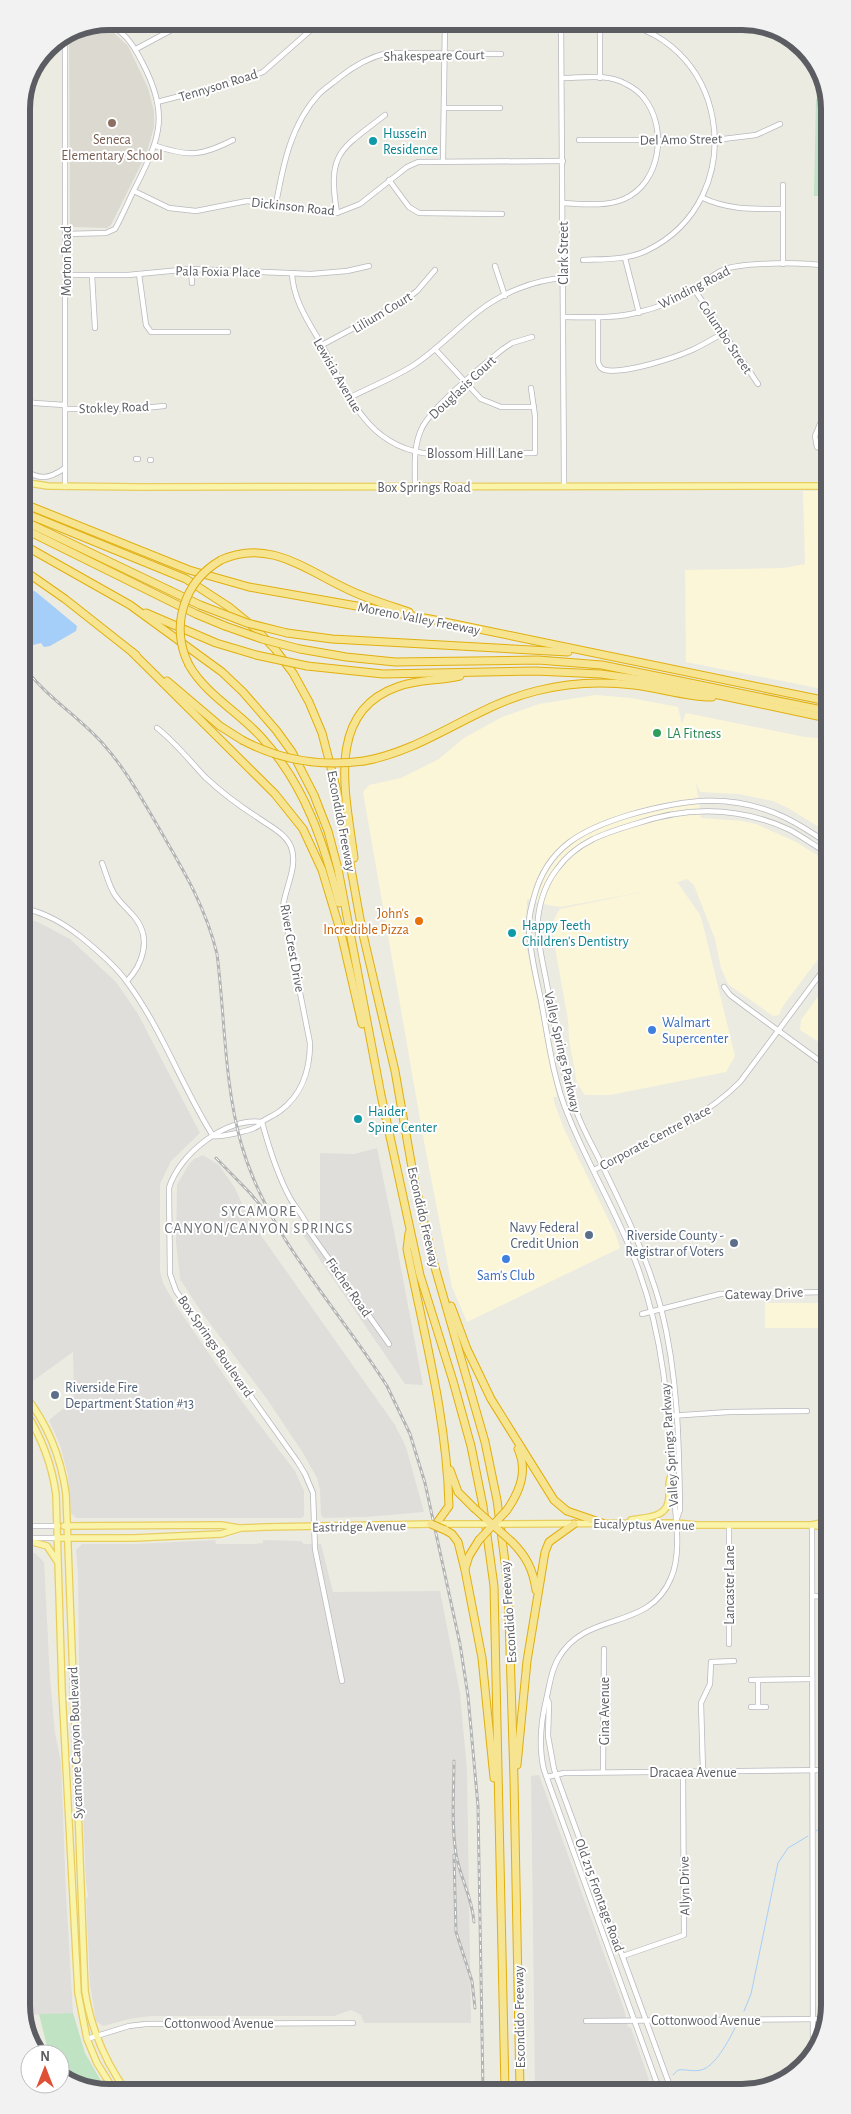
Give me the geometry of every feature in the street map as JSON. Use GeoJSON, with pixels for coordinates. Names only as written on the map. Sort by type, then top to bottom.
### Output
{"type":"FeatureCollection","features":[{"type":"Feature","properties":{"kind":"highway","name":"Moreno Valley Freeway"},"geometry":{"type":"LineString","coordinates":[[30,506],[144,552],[215,578],[249,587],[430,619],[821,700]]}},
{"type":"Feature","properties":{"kind":"highway","name":"Escondido Freeway"},"geometry":{"type":"LineString","coordinates":[[30,515],[186,580],[229,607],[256,629],[293,673],[309,702],[322,733],[337,791],[362,930],[395,1072],[414,1179],[432,1257],[485,1442],[497,1500],[508,1585],[520,2084]]}},
{"type":"Feature","properties":{"kind":"highway"},"geometry":{"type":"LineString","coordinates":[[30,524],[200,605],[247,623],[287,633],[332,639],[517,647],[601,654]]}},
{"type":"Feature","properties":{"kind":"highway"},"geometry":{"type":"LineString","coordinates":[[30,532],[196,614],[262,639],[300,649],[346,657],[395,662],[520,660],[587,664],[620,668],[821,710]]}},
{"type":"Feature","properties":{"kind":"highway","name":"Escondido Freeway"},"geometry":{"type":"LineString","coordinates":[[30,549],[130,605],[222,672],[262,712],[292,752],[314,795],[331,839],[381,1095],[420,1275],[471,1446],[483,1506],[494,1586],[505,2084]]}},
{"type":"Feature","properties":{"kind":"highway"},"geometry":{"type":"LineString","coordinates":[[352,952],[325,850],[304,799],[284,764],[262,738],[203,684],[189,665],[180,639],[182,608],[197,580],[207,570],[221,560],[249,552],[276,554],[359,595],[430,619]]}},
{"type":"Feature","properties":{"kind":"highway"},"geometry":{"type":"LineString","coordinates":[[30,575],[65,599],[132,652],[215,722],[242,740],[274,754],[300,760],[328,764],[364,761],[397,753],[419,744],[503,701],[556,687],[583,684],[619,684],[699,697],[724,697]]}},
{"type":"Feature","properties":{"kind":"highway"},"geometry":{"type":"LineString","coordinates":[[130,605],[180,629],[216,643],[256,655],[308,666],[383,674],[556,671],[601,674],[657,682],[821,717]]}},
{"type":"Feature","properties":{"kind":"highway"},"geometry":{"type":"LineString","coordinates":[[132,652],[275,794],[292,813],[310,841],[322,870],[341,933],[381,1095]]}},
{"type":"Feature","properties":{"kind":"highway"},"geometry":{"type":"LineString","coordinates":[[362,930],[344,770],[344,754],[351,728],[370,703],[390,689],[418,681],[450,679],[477,673]]}},
{"type":"Feature","properties":{"kind":"highway"},"geometry":{"type":"LineString","coordinates":[[410,1228],[407,1249],[437,1398],[445,1453],[449,1506],[433,1524]]}},
{"type":"Feature","properties":{"kind":"highway"},"geometry":{"type":"LineString","coordinates":[[432,1257],[471,1358],[491,1399],[511,1432],[558,1505],[567,1511],[602,1523]]}},
{"type":"Feature","properties":{"kind":"highway"},"geometry":{"type":"LineString","coordinates":[[465,1570],[469,1556],[479,1540],[507,1510],[516,1497],[522,1477],[521,1456],[511,1432]]}},
{"type":"Feature","properties":{"kind":"highway"},"geometry":{"type":"LineString","coordinates":[[445,1453],[451,1476],[458,1492],[524,1554],[531,1567],[537,1595]]}},
{"type":"Feature","properties":{"kind":"highway"},"geometry":{"type":"LineString","coordinates":[[433,1524],[444,1527],[458,1542],[465,1570],[482,1658],[498,1835]]}},
{"type":"Feature","properties":{"kind":"highway"},"geometry":{"type":"LineString","coordinates":[[514,1779],[518,1761],[527,1661],[545,1552],[549,1542],[574,1524]]}},
{"type":"Feature","properties":{"kind":"main road","name":"Box Springs Road"},"geometry":{"type":"LineString","coordinates":[[30,484],[65,487],[821,486]]}},
{"type":"Feature","properties":{"kind":"main road","name":"Sycamore Canyon Boulevard"},"geometry":{"type":"LineString","coordinates":[[30,1403],[44,1425],[61,1464],[66,1494],[85,1991],[88,2012],[96,2036],[121,2084]]}},
{"type":"Feature","properties":{"kind":"main road","name":"Sycamore Canyon Boulevard"},"geometry":{"type":"LineString","coordinates":[[30,1418],[37,1429],[51,1464],[56,1495],[63,1709],[76,1970],[80,2009],[87,2039],[97,2063],[110,2084]]}},
{"type":"Feature","properties":{"kind":"main road"},"geometry":{"type":"LineString","coordinates":[[614,1523],[658,1515],[666,1510],[669,1502],[669,1481],[671,1476]]}},
{"type":"Feature","properties":{"kind":"main road","name":"Eucalyptus Avenue"},"geometry":{"type":"LineString","coordinates":[[444,1527],[476,1524],[602,1523],[821,1527]]}},
{"type":"Feature","properties":{"kind":"main road","name":"Eucalyptus Avenue"},"geometry":{"type":"LineString","coordinates":[[812,1525],[821,1523]]}},
{"type":"Feature","properties":{"kind":"main road","name":"Eastridge Avenue"},"geometry":{"type":"LineString","coordinates":[[58,1526],[221,1525],[241,1528],[433,1524]]}},
{"type":"Feature","properties":{"kind":"main road","name":"Eastridge Avenue"},"geometry":{"type":"LineString","coordinates":[[58,1538],[221,1534],[241,1528]]}},
{"type":"Feature","properties":{"kind":"main road"},"geometry":{"type":"LineString","coordinates":[[30,1541],[47,1546],[58,1562]]}},
{"type":"Feature","properties":{"kind":"street"},"geometry":{"type":"LineString","coordinates":[[66,234],[112,232],[117,226],[156,146],[160,120],[150,78],[136,49],[119,30]]}},
{"type":"Feature","properties":{"kind":"street"},"geometry":{"type":"LineString","coordinates":[[136,49],[172,30]]}},
{"type":"Feature","properties":{"kind":"street","name":"Tennyson Road"},"geometry":{"type":"LineString","coordinates":[[157,102],[239,81],[263,72],[311,30]]}},
{"type":"Feature","properties":{"kind":"street"},"geometry":{"type":"LineString","coordinates":[[443,160],[445,30]]}},
{"type":"Feature","properties":{"kind":"street","name":"Clark Street"},"geometry":{"type":"LineString","coordinates":[[561,30],[564,485]]}},
{"type":"Feature","properties":{"kind":"street"},"geometry":{"type":"LineString","coordinates":[[600,30],[600,78]]}},
{"type":"Feature","properties":{"kind":"street"},"geometry":{"type":"LineString","coordinates":[[583,260],[625,258],[646,251],[674,234],[685,224],[703,198],[713,166],[715,140],[710,104],[703,86],[688,60],[678,50],[651,33],[642,30]]}},
{"type":"Feature","properties":{"kind":"street","name":"Morton Road"},"geometry":{"type":"LineString","coordinates":[[65,44],[65,487]]}},
{"type":"Feature","properties":{"kind":"street","name":"Shakespeare Court"},"geometry":{"type":"LineString","coordinates":[[276,204],[283,164],[294,133],[320,94],[348,71],[374,56],[387,53],[501,54]]}},
{"type":"Feature","properties":{"kind":"street"},"geometry":{"type":"LineString","coordinates":[[562,78],[600,78],[625,83],[644,97],[656,120],[658,140],[654,170],[641,188],[623,200],[597,204],[563,203]]}},
{"type":"Feature","properties":{"kind":"street"},"geometry":{"type":"LineString","coordinates":[[444,108],[500,108]]}},
{"type":"Feature","properties":{"kind":"street"},"geometry":{"type":"LineString","coordinates":[[337,213],[333,188],[333,174],[336,162],[348,144],[385,115]]}},
{"type":"Feature","properties":{"kind":"street","name":"Del Amo Street"},"geometry":{"type":"LineString","coordinates":[[579,140],[715,140],[756,135],[780,124]]}},
{"type":"Feature","properties":{"kind":"street"},"geometry":{"type":"LineString","coordinates":[[156,146],[185,155],[196,155],[233,140]]}},
{"type":"Feature","properties":{"kind":"street","name":"Dickinson Road"},"geometry":{"type":"LineString","coordinates":[[134,191],[169,208],[196,211],[247,201],[337,213],[360,204],[407,166],[418,162],[443,160],[563,161]]}},
{"type":"Feature","properties":{"kind":"street"},"geometry":{"type":"LineString","coordinates":[[389,180],[409,207],[420,213],[502,214]]}},
{"type":"Feature","properties":{"kind":"street"},"geometry":{"type":"LineString","coordinates":[[783,185],[783,264]]}},
{"type":"Feature","properties":{"kind":"street"},"geometry":{"type":"LineString","coordinates":[[703,198],[715,204],[739,210],[782,209]]}},
{"type":"Feature","properties":{"kind":"street"},"geometry":{"type":"LineString","coordinates":[[625,258],[638,313]]}},
{"type":"Feature","properties":{"kind":"street","name":"Winding Road"},"geometry":{"type":"LineString","coordinates":[[563,317],[598,317],[638,313],[673,301],[721,270],[733,266],[783,264],[821,266]]}},
{"type":"Feature","properties":{"kind":"street","name":"Pala Foxia Place"},"geometry":{"type":"LineString","coordinates":[[66,276],[139,274],[191,269],[330,274],[369,266]]}},
{"type":"Feature","properties":{"kind":"street"},"geometry":{"type":"LineString","coordinates":[[495,266],[505,296]]}},
{"type":"Feature","properties":{"kind":"street"},"geometry":{"type":"LineString","coordinates":[[191,269],[192,284]]}},
{"type":"Feature","properties":{"kind":"street","name":"Lilium Court"},"geometry":{"type":"LineString","coordinates":[[322,345],[354,330],[404,301],[417,291],[435,270]]}},
{"type":"Feature","properties":{"kind":"street","name":"Lewisia Avenue"},"geometry":{"type":"LineString","coordinates":[[292,273],[296,296],[314,334],[322,345],[357,411],[378,433],[395,445],[416,453]]}},
{"type":"Feature","properties":{"kind":"street"},"geometry":{"type":"LineString","coordinates":[[139,274],[145,320],[151,332],[228,332]]}},
{"type":"Feature","properties":{"kind":"street"},"geometry":{"type":"LineString","coordinates":[[92,276],[95,328]]}},
{"type":"Feature","properties":{"kind":"street"},"geometry":{"type":"LineString","coordinates":[[349,398],[413,366],[480,310],[537,281],[563,278]]}},
{"type":"Feature","properties":{"kind":"street","name":"Columbo Street"},"geometry":{"type":"LineString","coordinates":[[694,289],[758,384]]}},
{"type":"Feature","properties":{"kind":"street"},"geometry":{"type":"LineString","coordinates":[[598,317],[598,362],[604,370],[630,368],[672,358],[694,349],[723,333]]}},
{"type":"Feature","properties":{"kind":"street","name":"Douglasis Court"},"geometry":{"type":"LineString","coordinates":[[415,487],[416,453],[420,431],[430,414],[503,349],[512,343],[532,337]]}},
{"type":"Feature","properties":{"kind":"street"},"geometry":{"type":"LineString","coordinates":[[435,349],[464,383],[481,398],[501,407],[534,408],[531,388]]}},
{"type":"Feature","properties":{"kind":"street","name":"Stokley Road"},"geometry":{"type":"LineString","coordinates":[[30,402],[65,407],[133,409],[164,406]]}},
{"type":"Feature","properties":{"kind":"street","name":"Blossom Hill Lane"},"geometry":{"type":"LineString","coordinates":[[416,453],[535,453],[534,408]]}},
{"type":"Feature","properties":{"kind":"street"},"geometry":{"type":"LineString","coordinates":[[821,422],[815,436],[817,448],[821,449]]}},
{"type":"Feature","properties":{"kind":"street"},"geometry":{"type":"LineString","coordinates":[[30,472],[37,476],[49,478],[65,468]]}},
{"type":"Feature","properties":{"kind":"street","name":"River Crest Drive"},"geometry":{"type":"LineString","coordinates":[[157,728],[174,741],[205,776],[229,798],[283,835],[292,850],[293,867],[284,894],[283,907],[310,1043],[310,1059],[306,1075],[296,1094],[281,1111],[256,1127],[220,1137],[213,1136]]}},
{"type":"Feature","properties":{"kind":"street","name":"Valley Springs Parkway"},"geometry":{"type":"LineString","coordinates":[[676,1523],[673,1480],[671,1476],[669,1416],[662,1362],[651,1311],[639,1271],[625,1235],[562,1101],[536,979],[529,935],[529,914],[538,882],[557,852],[594,827],[670,804],[689,801],[723,801],[764,809],[786,818],[821,839]]}},
{"type":"Feature","properties":{"kind":"street","name":"Valley Springs Parkway"},"geometry":{"type":"LineString","coordinates":[[676,1523],[680,1510],[678,1416],[675,1381],[661,1308],[636,1238],[581,1124],[571,1098],[539,941],[539,916],[544,892],[556,869],[573,851],[590,840],[608,832],[652,818],[680,812],[713,810],[743,814],[795,833],[821,849]]}},
{"type":"Feature","properties":{"kind":"street"},"geometry":{"type":"LineString","coordinates":[[102,863],[114,894],[137,920],[146,942],[134,974],[127,981]]}},
{"type":"Feature","properties":{"kind":"street"},"geometry":{"type":"LineString","coordinates":[[30,910],[46,915],[67,926],[103,956],[127,981],[147,1012],[196,1109],[213,1136]]}},
{"type":"Feature","properties":{"kind":"street","name":"Corporate Centre Place"},"geometry":{"type":"LineString","coordinates":[[594,1170],[712,1108],[740,1082],[821,973]]}},
{"type":"Feature","properties":{"kind":"street"},"geometry":{"type":"LineString","coordinates":[[724,987],[730,995],[821,1062]]}},
{"type":"Feature","properties":{"kind":"street","name":"Fischer Road"},"geometry":{"type":"LineString","coordinates":[[262,1122],[274,1162],[297,1211],[308,1223],[309,1231],[389,1344]]}},
{"type":"Feature","properties":{"kind":"street","name":"Box Springs Boulevard"},"geometry":{"type":"LineString","coordinates":[[213,1136],[182,1161],[172,1176],[169,1188],[170,1274],[176,1291],[304,1471],[313,1493],[315,1549],[342,1681]]}},
{"type":"Feature","properties":{"kind":"street","name":"Gateway Drive"},"geometry":{"type":"LineString","coordinates":[[642,1314],[720,1294],[821,1292]]}},
{"type":"Feature","properties":{"kind":"street"},"geometry":{"type":"LineString","coordinates":[[669,1416],[729,1412],[807,1411]]}},
{"type":"Feature","properties":{"kind":"street","name":"Old 215 Frontage Road"},"geometry":{"type":"LineString","coordinates":[[657,2084],[636,2020],[547,1777],[540,1746],[544,1703],[547,1698],[554,1667],[572,1641],[593,1627],[636,1614],[647,1608],[663,1593],[674,1569],[676,1523]]}},
{"type":"Feature","properties":{"kind":"street","name":"Lancaster Lane"},"geometry":{"type":"LineString","coordinates":[[729,1525],[729,1644]]}},
{"type":"Feature","properties":{"kind":"street"},"geometry":{"type":"LineString","coordinates":[[812,1525],[813,2039]]}},
{"type":"Feature","properties":{"kind":"street","name":"Eastridge Avenue"},"geometry":{"type":"LineString","coordinates":[[30,1526],[58,1526]]}},
{"type":"Feature","properties":{"kind":"street","name":"Eastridge Avenue"},"geometry":{"type":"LineString","coordinates":[[30,1539],[58,1538]]}},
{"type":"Feature","properties":{"kind":"street"},"geometry":{"type":"LineString","coordinates":[[812,1596],[821,1596]]}},
{"type":"Feature","properties":{"kind":"street","name":"Gina Avenue"},"geometry":{"type":"LineString","coordinates":[[604,1649],[604,1772]]}},
{"type":"Feature","properties":{"kind":"street"},"geometry":{"type":"LineString","coordinates":[[703,1772],[701,1703],[710,1684],[711,1662],[734,1660]]}},
{"type":"Feature","properties":{"kind":"street"},"geometry":{"type":"LineString","coordinates":[[751,1680],[812,1680]]}},
{"type":"Feature","properties":{"kind":"street"},"geometry":{"type":"LineString","coordinates":[[758,1680],[758,1707]]}},
{"type":"Feature","properties":{"kind":"street","name":"Old 215 Frontage Road"},"geometry":{"type":"LineString","coordinates":[[547,1698],[549,1704],[549,1750],[556,1774],[669,2084]]}},
{"type":"Feature","properties":{"kind":"street"},"geometry":{"type":"LineString","coordinates":[[751,1707],[766,1707]]}},
{"type":"Feature","properties":{"kind":"street","name":"Dracaea Avenue"},"geometry":{"type":"LineString","coordinates":[[547,1777],[556,1774],[604,1772],[821,1770]]}},
{"type":"Feature","properties":{"kind":"street","name":"Allyn Drive"},"geometry":{"type":"LineString","coordinates":[[623,1956],[684,1935],[683,1772]]}},
{"type":"Feature","properties":{"kind":"street","name":"Cottonwood Avenue"},"geometry":{"type":"LineString","coordinates":[[586,2021],[819,2019]]}},
{"type":"Feature","properties":{"kind":"street","name":"Cottonwood Avenue"},"geometry":{"type":"LineString","coordinates":[[87,2039],[129,2026],[154,2024],[353,2023]]}},
{"type":"Feature","properties":{"kind":"shaded area","name":"Seneca Elementary School"},"geometry":{"type":"Polygon","coordinates":[[[107,30],[114,33],[128,46],[148,88],[154,111],[154,127],[147,152],[111,225],[107,228],[73,227],[70,224],[69,42],[84,34],[107,30]]]}},
{"type":"Feature","properties":{"kind":"shaded area"},"geometry":{"type":"Polygon","coordinates":[[[803,491],[821,491],[821,689],[686,662],[685,570],[784,568],[805,564],[803,491]]]}},
{"type":"Feature","properties":{"kind":"shaded area"},"geometry":{"type":"Polygon","coordinates":[[[595,695],[631,698],[678,707],[682,724],[686,713],[805,737],[821,738],[821,828],[773,801],[739,794],[700,792],[696,782],[701,818],[756,824],[796,842],[821,857],[821,955],[783,1006],[779,1015],[773,1016],[728,984],[721,968],[715,939],[694,885],[687,879],[678,882],[675,884],[678,883],[700,915],[735,1056],[726,1072],[610,1095],[585,1095],[577,1083],[551,925],[560,909],[648,891],[561,907],[527,899],[525,939],[557,1097],[553,1097],[555,1105],[564,1129],[615,1233],[620,1248],[467,1322],[452,1287],[423,1136],[363,792],[369,785],[401,778],[439,759],[464,738],[502,717],[539,704],[595,695]]]}},
{"type":"Feature","properties":{"kind":"shaded area"},"geometry":{"type":"Polygon","coordinates":[[[30,920],[38,922],[70,939],[116,982],[138,1014],[200,1133],[171,1161],[160,1184],[160,1271],[163,1283],[175,1304],[243,1403],[295,1471],[304,1491],[304,1516],[301,1518],[76,1518],[71,1513],[68,1475],[60,1445],[49,1420],[74,1400],[73,1352],[30,1383],[30,920]]]}},
{"type":"Feature","properties":{"kind":"shaded area"},"geometry":{"type":"Polygon","coordinates":[[[821,992],[821,1043],[800,1030],[801,1020],[821,992]]]}},
{"type":"Feature","properties":{"kind":"shaded area"},"geometry":{"type":"Polygon","coordinates":[[[377,1148],[423,1385],[405,1384],[303,1235],[320,1225],[320,1153],[354,1154],[377,1148]]]}},
{"type":"Feature","properties":{"kind":"shaded area"},"geometry":{"type":"Polygon","coordinates":[[[203,1155],[219,1165],[235,1188],[248,1217],[395,1425],[406,1447],[424,1512],[366,1517],[324,1518],[321,1515],[320,1490],[317,1478],[303,1453],[267,1399],[202,1313],[180,1279],[176,1242],[177,1185],[194,1159],[203,1155]]]}},
{"type":"Feature","properties":{"kind":"shaded area"},"geometry":{"type":"Polygon","coordinates":[[[765,1303],[821,1303],[821,1328],[765,1328],[765,1303]]]}},
{"type":"Feature","properties":{"kind":"shaded area"},"geometry":{"type":"Polygon","coordinates":[[[819,1397],[821,1397],[821,1515],[819,1397]]]}},
{"type":"Feature","properties":{"kind":"shaded area"},"geometry":{"type":"Polygon","coordinates":[[[215,1540],[216,1544],[254,1544],[263,1543],[263,1540],[301,1541],[304,1544],[321,1544],[333,1592],[440,1591],[460,1693],[467,1770],[471,2023],[364,2023],[361,2015],[351,2010],[334,2016],[151,2016],[129,2019],[103,2026],[96,2021],[90,1985],[86,1899],[88,1896],[80,1748],[76,1550],[82,1544],[135,1544],[215,1540]]]}},
{"type":"Feature","properties":{"kind":"shaded area"},"geometry":{"type":"Polygon","coordinates":[[[30,1553],[35,1553],[44,1562],[50,1678],[55,1733],[61,1763],[73,2013],[31,2015],[30,2005],[30,1553]]]}},
{"type":"Feature","properties":{"kind":"shaded area"},"geometry":{"type":"Polygon","coordinates":[[[539,1775],[624,2009],[628,2027],[631,2028],[649,2080],[639,2084],[554,2084],[551,2081],[545,2081],[541,2084],[535,2084],[531,1776],[539,1775]]]}},
{"type":"Feature","properties":{"kind":"green space"},"geometry":{"type":"Polygon","coordinates":[[[816,99],[820,99],[821,196],[814,196],[816,99]]]}},
{"type":"Feature","properties":{"kind":"green space"},"geometry":{"type":"Polygon","coordinates":[[[820,1398],[821,1398],[821,1434],[820,1398]]]}},
{"type":"Feature","properties":{"kind":"green space"},"geometry":{"type":"Polygon","coordinates":[[[73,2013],[85,2053],[103,2084],[84,2080],[70,2074],[70,2044],[46,2044],[39,2014],[73,2013]]]}},
{"type":"Feature","properties":{"kind":"water"},"geometry":{"type":"Polygon","coordinates":[[[30,589],[77,626],[76,631],[50,646],[44,647],[41,643],[33,645],[30,637],[30,589]]]}},
{"type":"Feature","properties":{"kind":"waterway"},"geometry":{"type":"LineString","coordinates":[[816,1831],[821,1828]]}},
{"type":"Feature","properties":{"kind":"waterway"},"geometry":{"type":"LineString","coordinates":[[744,2011],[751,1994],[778,1863],[788,1848],[808,1836]]}},
{"type":"Feature","properties":{"kind":"waterway"},"geometry":{"type":"LineString","coordinates":[[673,2075],[678,2070],[698,2071],[706,2068],[716,2059],[735,2028]]}},
{"type":"Feature","properties":{"kind":"railway"},"geometry":{"type":"LineString","coordinates":[[30,674],[41,687],[84,725],[112,755],[141,797],[193,890],[207,921],[217,954],[231,1097],[241,1143],[253,1177],[285,1240],[387,1386],[410,1434],[425,1483],[460,1644],[468,1696],[478,1806],[483,2084]]}},
{"type":"Feature","properties":{"kind":"railway"},"geometry":{"type":"LineString","coordinates":[[216,1158],[261,1206]]}},
{"type":"Feature","properties":{"kind":"railway"},"geometry":{"type":"LineString","coordinates":[[454,1761],[454,1843],[458,1863],[471,1904],[474,1922]]}},
{"type":"Feature","properties":{"kind":"railway"},"geometry":{"type":"LineString","coordinates":[[454,1855],[456,1932],[472,1981],[475,2008]]}},
{"type":"Feature","properties":{"kind":"place","name":"Seneca Elementary School"},"geometry":{"type":"Point","coordinates":[112,123]}},
{"type":"Feature","properties":{"kind":"place","name":"Hussein Residence"},"geometry":{"type":"Point","coordinates":[373,141]}},
{"type":"Feature","properties":{"kind":"place","name":"LA Fitness"},"geometry":{"type":"Point","coordinates":[657,733]}},
{"type":"Feature","properties":{"kind":"place","name":"John's Incredible Pizza"},"geometry":{"type":"Point","coordinates":[419,921]}},
{"type":"Feature","properties":{"kind":"place","name":"Happy Teeth Children's Dentistry"},"geometry":{"type":"Point","coordinates":[512,933]}},
{"type":"Feature","properties":{"kind":"place","name":"Walmart Supercenter"},"geometry":{"type":"Point","coordinates":[652,1030]}},
{"type":"Feature","properties":{"kind":"place","name":"Haider Spine Center"},"geometry":{"type":"Point","coordinates":[358,1119]}},
{"type":"Feature","properties":{"kind":"place","name":"Navy Federal Credit Union"},"geometry":{"type":"Point","coordinates":[589,1235]}},
{"type":"Feature","properties":{"kind":"place","name":"Riverside County - Registrar of Voters"},"geometry":{"type":"Point","coordinates":[734,1243]}},
{"type":"Feature","properties":{"kind":"place","name":"Sam's Club"},"geometry":{"type":"Point","coordinates":[506,1259]}},
{"type":"Feature","properties":{"kind":"place","name":"Riverside Fire Department Station #13"},"geometry":{"type":"Point","coordinates":[55,1395]}},
{"type":"Feature","properties":{"kind":"district","name":"SYCAMORE CANYON/CANYON SPRINGS"},"geometry":{"type":"Point","coordinates":[259,1220]}}]}
